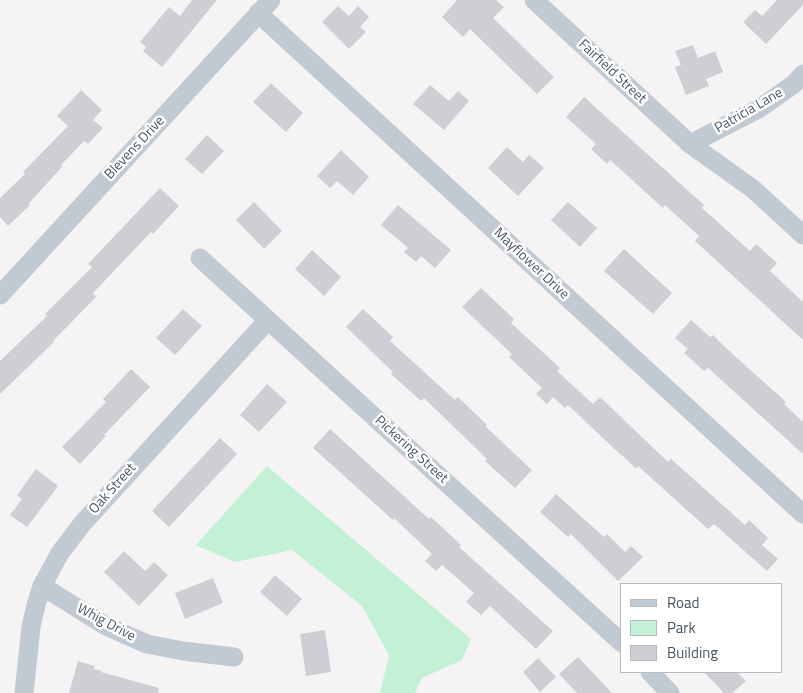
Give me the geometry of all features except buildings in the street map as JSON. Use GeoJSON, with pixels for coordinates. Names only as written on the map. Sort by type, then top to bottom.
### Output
{"type":"FeatureCollection","features":[{"type":"Feature","properties":{"kind":"street","name":"Fairfield Street"},"geometry":{"type":"LineString","coordinates":[[534,0],[690,144],[753,189],[803,235]]}},
{"type":"Feature","properties":{"kind":"street","name":"Blevens Drive"},"geometry":{"type":"LineString","coordinates":[[0,295],[264,7]]}},
{"type":"Feature","properties":{"kind":"street","name":"Mayflower Drive"},"geometry":{"type":"LineString","coordinates":[[264,7],[803,514]]}},
{"type":"Feature","properties":{"kind":"street","name":"Patricia Lane"},"geometry":{"type":"LineString","coordinates":[[690,144],[760,108],[794,84],[803,74]]}},
{"type":"Feature","properties":{"kind":"street","name":"Pickering Street"},"geometry":{"type":"LineString","coordinates":[[200,258],[620,641]]}},
{"type":"Feature","properties":{"kind":"street","name":"Oak Street"},"geometry":{"type":"LineString","coordinates":[[24,693],[31,626],[42,586],[60,553],[82,524],[268,320]]}},
{"type":"Feature","properties":{"kind":"street","name":"Whig Drive"},"geometry":{"type":"LineString","coordinates":[[42,586],[106,626],[147,644],[183,651],[234,657]]}},
{"type":"Feature","properties":{"kind":"street"},"geometry":{"type":"LineString","coordinates":[[651,673],[670,693]]}},
{"type":"Feature","properties":{"kind":"green space"},"geometry":{"type":"Polygon","coordinates":[[[267,466],[471,639],[462,660],[422,678],[415,693],[380,693],[389,655],[362,606],[292,550],[235,562],[196,545],[267,466]]]}}]}
